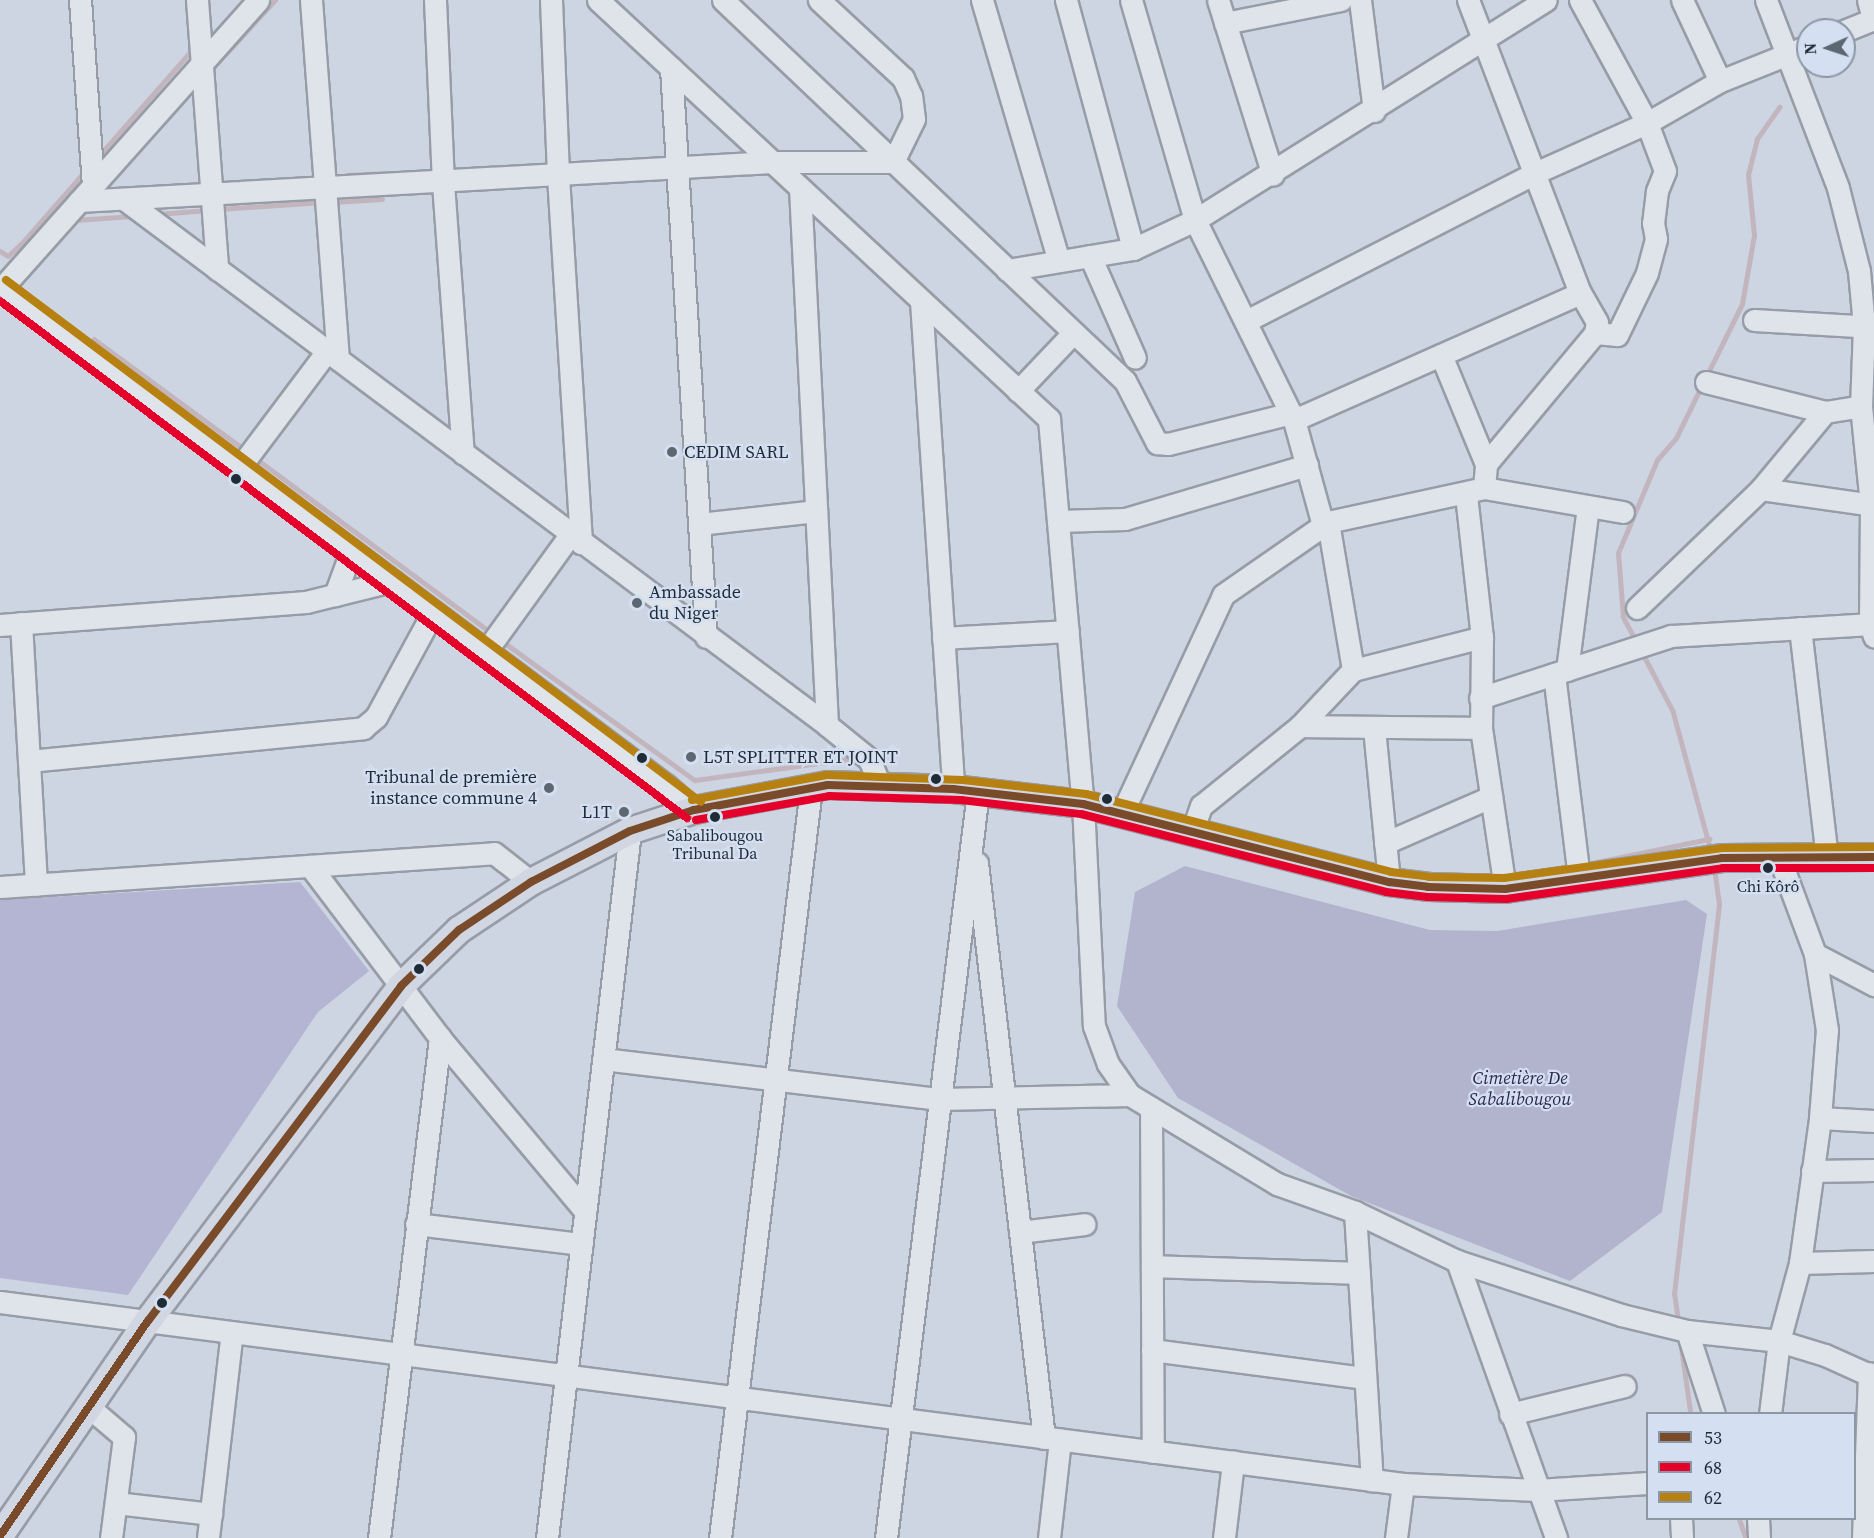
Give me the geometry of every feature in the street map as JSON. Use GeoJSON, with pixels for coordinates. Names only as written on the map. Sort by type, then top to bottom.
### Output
{"type":"FeatureCollection","features":[{"type":"Feature","properties":{"kind":"main road"},"geometry":{"type":"LineString","coordinates":[[0,1536],[148,1321],[401,986],[459,930],[531,882],[630,831],[694,810],[811,788],[881,787],[952,789],[1083,804],[1389,882],[1504,889],[1715,859],[1874,857]]}},
{"type":"Feature","properties":{"kind":"street"},"geometry":{"type":"LineString","coordinates":[[80,0],[86,194]]}},
{"type":"Feature","properties":{"kind":"street"},"geometry":{"type":"LineString","coordinates":[[197,0],[217,268]]}},
{"type":"Feature","properties":{"kind":"street"},"geometry":{"type":"LineString","coordinates":[[258,0],[0,289],[486,651],[694,810]]}},
{"type":"Feature","properties":{"kind":"street"},"geometry":{"type":"LineString","coordinates":[[240,467],[333,355],[327,190],[311,0]]}},
{"type":"Feature","properties":{"kind":"street"},"geometry":{"type":"LineString","coordinates":[[435,0],[443,183],[463,453]]}},
{"type":"Feature","properties":{"kind":"street"},"geometry":{"type":"LineString","coordinates":[[486,651],[575,539],[551,0]]}},
{"type":"Feature","properties":{"kind":"street"},"geometry":{"type":"LineString","coordinates":[[598,0],[1049,419],[1083,804],[1094,1026],[1108,1064],[1130,1095],[1277,1184],[1355,1212],[1457,1261],[1621,1315],[1687,1331],[1779,1341],[1871,1375],[1863,1538]]}},
{"type":"Feature","properties":{"kind":"street"},"geometry":{"type":"LineString","coordinates":[[723,0],[1125,381],[1157,443],[1168,444],[1292,416],[1442,355],[1581,293]]}},
{"type":"Feature","properties":{"kind":"street"},"geometry":{"type":"LineString","coordinates":[[819,0],[903,78],[911,96],[914,119],[893,162]]}},
{"type":"Feature","properties":{"kind":"street"},"geometry":{"type":"LineString","coordinates":[[981,0],[1059,261]]}},
{"type":"Feature","properties":{"kind":"street"},"geometry":{"type":"LineString","coordinates":[[1066,0],[1133,249]]}},
{"type":"Feature","properties":{"kind":"street"},"geometry":{"type":"LineString","coordinates":[[1131,0],[1195,220],[1292,416],[1326,524],[1353,670]]}},
{"type":"Feature","properties":{"kind":"street"},"geometry":{"type":"LineString","coordinates":[[1218,0],[1273,175]]}},
{"type":"Feature","properties":{"kind":"street"},"geometry":{"type":"LineString","coordinates":[[1225,24],[1341,0]]}},
{"type":"Feature","properties":{"kind":"street"},"geometry":{"type":"LineString","coordinates":[[1360,0],[1374,111]]}},
{"type":"Feature","properties":{"kind":"street"},"geometry":{"type":"LineString","coordinates":[[1468,0],[1581,293],[1597,322],[1595,333],[1486,464],[1475,491],[1482,637],[1481,728],[1504,889]]}},
{"type":"Feature","properties":{"kind":"street"},"geometry":{"type":"LineString","coordinates":[[1007,270],[1133,249],[1195,220],[1273,175],[1546,0]]}},
{"type":"Feature","properties":{"kind":"street"},"geometry":{"type":"LineString","coordinates":[[1580,0],[1647,123],[1665,171],[1657,191],[1653,223],[1656,239],[1647,273],[1617,335],[1595,333]]}},
{"type":"Feature","properties":{"kind":"street"},"geometry":{"type":"LineString","coordinates":[[1682,0],[1720,81]]}},
{"type":"Feature","properties":{"kind":"street"},"geometry":{"type":"LineString","coordinates":[[1480,698],[1671,636],[1800,628],[1873,628],[1872,504],[1861,406],[1869,327],[1859,271],[1838,188],[1785,56],[1766,0]]}},
{"type":"Feature","properties":{"kind":"street"},"geometry":{"type":"LineString","coordinates":[[1856,23],[1872,13]]}},
{"type":"Feature","properties":{"kind":"street"},"geometry":{"type":"LineString","coordinates":[[1246,321],[1536,173],[1647,123],[1720,81],[1796,51]]}},
{"type":"Feature","properties":{"kind":"street"},"geometry":{"type":"LineString","coordinates":[[671,68],[706,637]]}},
{"type":"Feature","properties":{"kind":"street"},"geometry":{"type":"LineString","coordinates":[[86,194],[124,199],[327,190],[772,162],[893,162]]}},
{"type":"Feature","properties":{"kind":"street"},"geometry":{"type":"LineString","coordinates":[[800,188],[827,725]]}},
{"type":"Feature","properties":{"kind":"street"},"geometry":{"type":"LineString","coordinates":[[124,199],[575,539],[827,725],[869,759],[881,787]]}},
{"type":"Feature","properties":{"kind":"street"},"geometry":{"type":"LineString","coordinates":[[1090,256],[1135,358]]}},
{"type":"Feature","properties":{"kind":"street"},"geometry":{"type":"LineString","coordinates":[[921,301],[952,789]]}},
{"type":"Feature","properties":{"kind":"street"},"geometry":{"type":"LineString","coordinates":[[1754,320],[1869,327]]}},
{"type":"Feature","properties":{"kind":"street"},"geometry":{"type":"LineString","coordinates":[[1018,391],[1074,333]]}},
{"type":"Feature","properties":{"kind":"street"},"geometry":{"type":"LineString","coordinates":[[1442,355],[1486,464]]}},
{"type":"Feature","properties":{"kind":"street"},"geometry":{"type":"LineString","coordinates":[[1706,382],[1825,412],[1861,406]]}},
{"type":"Feature","properties":{"kind":"street"},"geometry":{"type":"LineString","coordinates":[[1637,608],[1761,489],[1825,412]]}},
{"type":"Feature","properties":{"kind":"street"},"geometry":{"type":"LineString","coordinates":[[1058,521],[1125,519],[1306,465]]}},
{"type":"Feature","properties":{"kind":"street"},"geometry":{"type":"LineString","coordinates":[[1761,489],[1872,504]]}},
{"type":"Feature","properties":{"kind":"street"},"geometry":{"type":"LineString","coordinates":[[1122,813],[1223,595],[1326,524],[1475,491],[1623,512]]}},
{"type":"Feature","properties":{"kind":"street"},"geometry":{"type":"LineString","coordinates":[[1579,878],[1561,672],[1588,506]]}},
{"type":"Feature","properties":{"kind":"street"},"geometry":{"type":"LineString","coordinates":[[699,524],[816,512]]}},
{"type":"Feature","properties":{"kind":"street"},"geometry":{"type":"LineString","coordinates":[[335,595],[351,551]]}},
{"type":"Feature","properties":{"kind":"street"},"geometry":{"type":"LineString","coordinates":[[0,625],[306,602],[392,581]]}},
{"type":"Feature","properties":{"kind":"street"},"geometry":{"type":"LineString","coordinates":[[29,761],[363,728],[376,717],[433,612]]}},
{"type":"Feature","properties":{"kind":"street"},"geometry":{"type":"LineString","coordinates":[[21,623],[36,885]]}},
{"type":"Feature","properties":{"kind":"street"},"geometry":{"type":"LineString","coordinates":[[1800,628],[1827,857]]}},
{"type":"Feature","properties":{"kind":"street"},"geometry":{"type":"LineString","coordinates":[[943,638],[1068,631]]}},
{"type":"Feature","properties":{"kind":"street"},"geometry":{"type":"LineString","coordinates":[[1192,832],[1201,806],[1300,726],[1353,670],[1482,637]]}},
{"type":"Feature","properties":{"kind":"street"},"geometry":{"type":"LineString","coordinates":[[1300,726],[1481,728]]}},
{"type":"Feature","properties":{"kind":"street"},"geometry":{"type":"LineString","coordinates":[[1374,728],[1389,882]]}},
{"type":"Feature","properties":{"kind":"street"},"geometry":{"type":"LineString","coordinates":[[720,1538],[811,788]]}},
{"type":"Feature","properties":{"kind":"street"},"geometry":{"type":"LineString","coordinates":[[886,1538],[978,792]]}},
{"type":"Feature","properties":{"kind":"street"},"geometry":{"type":"LineString","coordinates":[[1386,843],[1491,797]]}},
{"type":"Feature","properties":{"kind":"street"},"geometry":{"type":"LineString","coordinates":[[973,830],[1020,1232],[1052,1439],[1049,1538]]}},
{"type":"Feature","properties":{"kind":"street"},"geometry":{"type":"LineString","coordinates":[[547,1538],[630,831]]}},
{"type":"Feature","properties":{"kind":"street"},"geometry":{"type":"LineString","coordinates":[[0,887],[494,853],[531,882]]}},
{"type":"Feature","properties":{"kind":"street"},"geometry":{"type":"LineString","coordinates":[[1770,1412],[1779,1341],[1800,1263],[1820,1118],[1827,1030],[1815,954],[1779,857]]}},
{"type":"Feature","properties":{"kind":"street"},"geometry":{"type":"LineString","coordinates":[[310,866],[440,1038],[585,1211]]}},
{"type":"Feature","properties":{"kind":"street"},"geometry":{"type":"LineString","coordinates":[[1815,954],[1874,985]]}},
{"type":"Feature","properties":{"kind":"street"},"geometry":{"type":"LineString","coordinates":[[379,1538],[440,1038]]}},
{"type":"Feature","properties":{"kind":"street"},"geometry":{"type":"LineString","coordinates":[[603,1059],[940,1099],[1130,1095]]}},
{"type":"Feature","properties":{"kind":"street"},"geometry":{"type":"LineString","coordinates":[[1151,1108],[1153,1452]]}},
{"type":"Feature","properties":{"kind":"street"},"geometry":{"type":"LineString","coordinates":[[1820,1118],[1874,1121]]}},
{"type":"Feature","properties":{"kind":"street"},"geometry":{"type":"LineString","coordinates":[[1812,1171],[1874,1170]]}},
{"type":"Feature","properties":{"kind":"street"},"geometry":{"type":"LineString","coordinates":[[1355,1212],[1372,1480]]}},
{"type":"Feature","properties":{"kind":"street"},"geometry":{"type":"LineString","coordinates":[[416,1224],[582,1244]]}},
{"type":"Feature","properties":{"kind":"street"},"geometry":{"type":"LineString","coordinates":[[1020,1232],[1085,1224]]}},
{"type":"Feature","properties":{"kind":"street"},"geometry":{"type":"LineString","coordinates":[[1457,1261],[1556,1538]]}},
{"type":"Feature","properties":{"kind":"street"},"geometry":{"type":"LineString","coordinates":[[1800,1263],[1874,1261]]}},
{"type":"Feature","properties":{"kind":"street"},"geometry":{"type":"LineString","coordinates":[[1152,1266],[1359,1273]]}},
{"type":"Feature","properties":{"kind":"street"},"geometry":{"type":"LineString","coordinates":[[0,1302],[1403,1484],[1537,1490],[1646,1483]]}},
{"type":"Feature","properties":{"kind":"street"},"geometry":{"type":"LineString","coordinates":[[1687,1331],[1714,1412]]}},
{"type":"Feature","properties":{"kind":"street"},"geometry":{"type":"LineString","coordinates":[[208,1538],[232,1332]]}},
{"type":"Feature","properties":{"kind":"street"},"geometry":{"type":"LineString","coordinates":[[1152,1350],[1365,1378]]}},
{"type":"Feature","properties":{"kind":"street"},"geometry":{"type":"LineString","coordinates":[[1510,1414],[1625,1386]]}},
{"type":"Feature","properties":{"kind":"street"},"geometry":{"type":"LineString","coordinates":[[90,1408],[124,1437],[111,1538]]}},
{"type":"Feature","properties":{"kind":"street"},"geometry":{"type":"LineString","coordinates":[[1224,1538],[1233,1462]]}},
{"type":"Feature","properties":{"kind":"street"},"geometry":{"type":"LineString","coordinates":[[1396,1538],[1403,1484]]}},
{"type":"Feature","properties":{"kind":"street"},"geometry":{"type":"LineString","coordinates":[[116,1503],[211,1514]]}},
{"type":"Feature","properties":{"kind":"street"},"geometry":{"type":"LineString","coordinates":[[1681,1520],[1682,1538]]}},
{"type":"Feature","properties":{"kind":"shaded area"},"geometry":{"type":"Polygon","coordinates":[[[300,882],[369,971],[318,1012],[128,1295],[0,1278],[0,900],[300,882]]]}},
{"type":"Feature","properties":{"kind":"green space","name":"Cimetière De Sabalibougou"},"geometry":{"type":"Polygon","coordinates":[[[1185,866],[1430,930],[1497,931],[1686,900],[1707,914],[1662,1212],[1570,1281],[1351,1196],[1178,1098],[1117,1006],[1135,892],[1185,866]]]}},
{"type":"Feature","properties":{"kind":"waterway"},"geometry":{"type":"LineString","coordinates":[[210,71],[275,0]]}},
{"type":"Feature","properties":{"kind":"waterway"},"geometry":{"type":"LineString","coordinates":[[97,158],[192,50]]}},
{"type":"Feature","properties":{"kind":"waterway"},"geometry":{"type":"LineString","coordinates":[[157,129],[196,86]]}},
{"type":"Feature","properties":{"kind":"waterway"},"geometry":{"type":"LineString","coordinates":[[1707,375],[1742,304],[1754,235],[1748,175],[1757,139],[1779,107]]}},
{"type":"Feature","properties":{"kind":"waterway"},"geometry":{"type":"LineString","coordinates":[[0,251],[8,256],[22,243],[85,171]]}},
{"type":"Feature","properties":{"kind":"waterway"},"geometry":{"type":"LineString","coordinates":[[347,175],[381,173]]}},
{"type":"Feature","properties":{"kind":"waterway"},"geometry":{"type":"LineString","coordinates":[[333,202],[382,199]]}},
{"type":"Feature","properties":{"kind":"waterway"},"geometry":{"type":"LineString","coordinates":[[220,209],[322,202]]}},
{"type":"Feature","properties":{"kind":"waterway"},"geometry":{"type":"LineString","coordinates":[[157,214],[208,210]]}},
{"type":"Feature","properties":{"kind":"waterway"},"geometry":{"type":"LineString","coordinates":[[75,220],[133,216]]}},
{"type":"Feature","properties":{"kind":"waterway"},"geometry":{"type":"LineString","coordinates":[[94,339],[245,450]]}},
{"type":"Feature","properties":{"kind":"waterway"},"geometry":{"type":"LineString","coordinates":[[1635,640],[1623,617],[1618,553],[1657,460],[1676,438],[1702,385]]}},
{"type":"Feature","properties":{"kind":"waterway"},"geometry":{"type":"LineString","coordinates":[[254,457],[493,634]]}},
{"type":"Feature","properties":{"kind":"waterway"},"geometry":{"type":"LineString","coordinates":[[502,641],[695,780],[849,759]]}},
{"type":"Feature","properties":{"kind":"waterway"},"geometry":{"type":"LineString","coordinates":[[1641,650],[1673,711],[1711,851]]}},
{"type":"Feature","properties":{"kind":"waterway"},"geometry":{"type":"LineString","coordinates":[[1582,865],[1709,839]]}},
{"type":"Feature","properties":{"kind":"waterway"},"geometry":{"type":"LineString","coordinates":[[1678,1321],[1674,1294],[1719,904],[1714,868]]}},
{"type":"Feature","properties":{"kind":"waterway"},"geometry":{"type":"LineString","coordinates":[[1508,874],[1532,873]]}},
{"type":"Feature","properties":{"kind":"waterway"},"geometry":{"type":"LineString","coordinates":[[1681,1344],[1691,1412]]}},
{"type":"Feature","properties":{"kind":"waterway"},"geometry":{"type":"LineString","coordinates":[[73,1407],[79,1398]]}},
{"type":"Feature","properties":{"kind":"waterway"},"geometry":{"type":"LineString","coordinates":[[1740,1520],[1746,1538]]}},
{"type":"Feature","properties":{"kind":"transit line","name":"62"},"geometry":{"type":"LineString","coordinates":[[6,280],[701,802]]}},
{"type":"Feature","properties":{"kind":"transit line","name":"68"},"geometry":{"type":"LineString","coordinates":[[0,301],[687,818]]}},
{"type":"Feature","properties":{"kind":"transit line","name":"62"},"geometry":{"type":"LineString","coordinates":[[692,800],[827,775],[963,780],[1086,794],[1391,872],[1429,877],[1504,878],[1722,848],[1874,847]]}},
{"type":"Feature","properties":{"kind":"transit line","name":"53"},"geometry":{"type":"LineString","coordinates":[[0,1536],[148,1321],[401,986],[459,930],[531,882],[630,831],[694,810],[828,785],[953,789],[1083,804],[1389,882],[1428,887],[1505,889],[1722,858],[1874,857]]}},
{"type":"Feature","properties":{"kind":"transit line","name":"68"},"geometry":{"type":"LineString","coordinates":[[696,820],[829,796],[961,800],[1081,814],[1386,892],[1428,897],[1506,899],[1723,868],[1874,868]]}},
{"type":"Feature","properties":{"kind":"place","name":"CEDIM SARL"},"geometry":{"type":"Point","coordinates":[672,452]}},
{"type":"Feature","properties":{"kind":"place","name":"Ambassade du Niger"},"geometry":{"type":"Point","coordinates":[637,603]}},
{"type":"Feature","properties":{"kind":"place","name":"L5T SPLITTER ET JOINT"},"geometry":{"type":"Point","coordinates":[691,757]}},
{"type":"Feature","properties":{"kind":"place","name":"Tribunal de première instance commune 4"},"geometry":{"type":"Point","coordinates":[549,788]}},
{"type":"Feature","properties":{"kind":"place","name":"L1T"},"geometry":{"type":"Point","coordinates":[624,812]}},
{"type":"Feature","properties":{"kind":"place","name":"Sabalibougou Tribunal Da"},"geometry":{"type":"Point","coordinates":[715,817]}},
{"type":"Feature","properties":{"kind":"place","name":"Chi Kôrô"},"geometry":{"type":"Point","coordinates":[1768,868]}}]}
